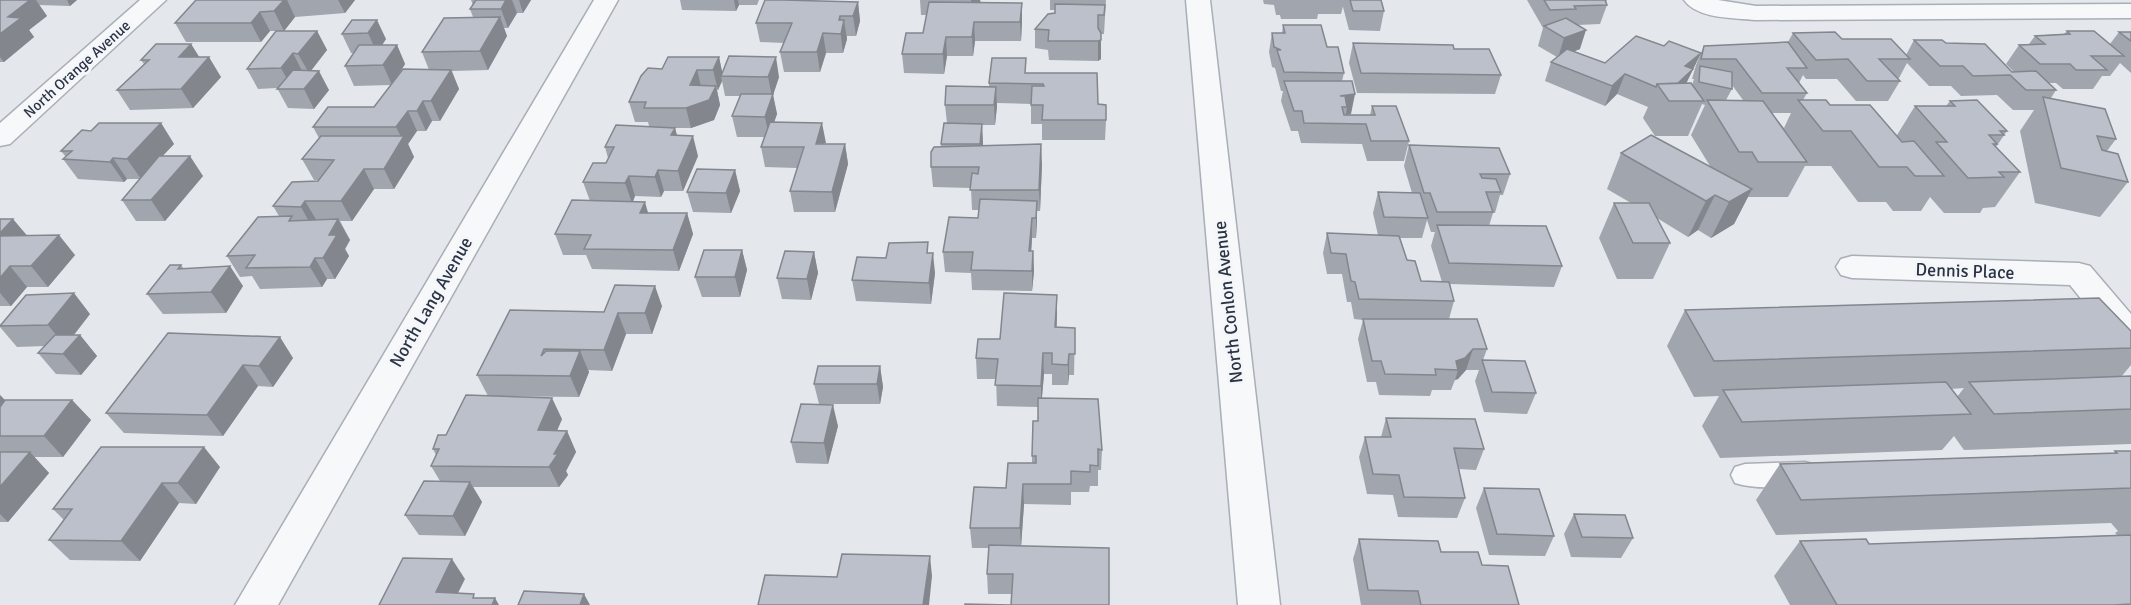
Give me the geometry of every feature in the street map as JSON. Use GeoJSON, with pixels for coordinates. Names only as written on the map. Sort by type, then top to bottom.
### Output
{"type":"FeatureCollection","features":[{"type":"Feature","properties":{"kind":"street","name":"North Orange Avenue"},"geometry":{"type":"LineString","coordinates":[[0,138],[154,0]]}},
{"type":"Feature","properties":{"kind":"street","name":"North Lang Avenue"},"geometry":{"type":"LineString","coordinates":[[256,605],[606,0]]}},
{"type":"Feature","properties":{"kind":"street","name":"North Conlon Avenue"},"geometry":{"type":"LineString","coordinates":[[1198,0],[1258,605]]}},
{"type":"Feature","properties":{"kind":"street"},"geometry":{"type":"LineString","coordinates":[[1700,2],[1737,12],[1766,13],[2039,6],[2131,11]]}},
{"type":"Feature","properties":{"kind":"street","name":"Dennis Place"},"geometry":{"type":"LineString","coordinates":[[1852,267],[2079,274],[2131,337]]}},
{"type":"Feature","properties":{"kind":"lane"},"geometry":{"type":"LineString","coordinates":[[1744,475],[1827,472]]}},
{"type":"Feature","properties":{"kind":"building"},"geometry":{"type":"Polygon","coordinates":[[[0,0],[30,0],[8,17],[21,18],[0,34],[0,0]]]}},
{"type":"Feature","properties":{"kind":"building"},"geometry":{"type":"Polygon","coordinates":[[[196,0],[284,0],[274,11],[260,12],[251,23],[175,23],[196,0]]]}},
{"type":"Feature","properties":{"kind":"building"},"geometry":{"type":"Polygon","coordinates":[[[476,0],[506,0],[501,9],[470,9],[476,0]]]}},
{"type":"Feature","properties":{"kind":"building"},"geometry":{"type":"Polygon","coordinates":[[[765,0],[858,2],[853,16],[840,16],[839,20],[844,20],[841,34],[823,33],[817,52],[780,52],[792,23],[756,23],[765,0]]]}},
{"type":"Feature","properties":{"kind":"building"},"geometry":{"type":"Polygon","coordinates":[[[1350,0],[1381,0],[1384,11],[1353,11],[1350,0]]]}},
{"type":"Feature","properties":{"kind":"building"},"geometry":{"type":"Polygon","coordinates":[[[1544,0],[1605,0],[1607,5],[1574,6],[1576,9],[1550,10],[1544,0]]]}},
{"type":"Feature","properties":{"kind":"building"},"geometry":{"type":"Polygon","coordinates":[[[929,2],[1022,3],[1020,22],[974,22],[972,37],[946,37],[943,54],[902,54],[906,33],[923,33],[929,2]]]}},
{"type":"Feature","properties":{"kind":"building"},"geometry":{"type":"Polygon","coordinates":[[[1055,4],[1105,5],[1104,15],[1098,15],[1101,40],[1048,41],[1049,30],[1035,29],[1048,14],[1055,13],[1055,4]]]}},
{"type":"Feature","properties":{"kind":"building"},"geometry":{"type":"Polygon","coordinates":[[[500,17],[480,51],[422,52],[444,18],[500,17]]]}},
{"type":"Feature","properties":{"kind":"building"},"geometry":{"type":"Polygon","coordinates":[[[1566,18],[1586,30],[1564,38],[1544,26],[1566,18]]]}},
{"type":"Feature","properties":{"kind":"building"},"geometry":{"type":"Polygon","coordinates":[[[352,20],[377,20],[368,33],[342,34],[352,20]]]}},
{"type":"Feature","properties":{"kind":"building"},"geometry":{"type":"Polygon","coordinates":[[[1283,25],[1321,25],[1327,47],[1338,47],[1344,73],[1284,72],[1277,50],[1281,50],[1274,47],[1272,33],[1285,33],[1283,25]]]}},
{"type":"Feature","properties":{"kind":"building"},"geometry":{"type":"Polygon","coordinates":[[[276,31],[317,31],[298,54],[293,53],[281,68],[247,69],[276,31]]]}},
{"type":"Feature","properties":{"kind":"building"},"geometry":{"type":"Polygon","coordinates":[[[2067,31],[2094,31],[2124,56],[2091,56],[2107,70],[2076,70],[2070,64],[2040,64],[2019,45],[2045,44],[2035,36],[2070,34],[2067,31]]]}},
{"type":"Feature","properties":{"kind":"building"},"geometry":{"type":"Polygon","coordinates":[[[1835,32],[1842,39],[1891,39],[1910,59],[1879,59],[1900,81],[1867,81],[1848,59],[1816,60],[1793,33],[1835,32]]]}},
{"type":"Feature","properties":{"kind":"building"},"geometry":{"type":"Polygon","coordinates":[[[2119,32],[2131,32],[2131,41],[2119,32]]]}},
{"type":"Feature","properties":{"kind":"building"},"geometry":{"type":"Polygon","coordinates":[[[1636,36],[1664,46],[1669,41],[1701,53],[1685,66],[1693,69],[1678,83],[1657,84],[1656,87],[1625,74],[1612,86],[1551,62],[1567,49],[1605,63],[1636,36]]]}},
{"type":"Feature","properties":{"kind":"building"},"geometry":{"type":"Polygon","coordinates":[[[1914,40],[1985,44],[2012,72],[2036,71],[2056,90],[2026,90],[2010,75],[1973,76],[1963,66],[1940,66],[1914,40]]]}},
{"type":"Feature","properties":{"kind":"building"},"geometry":{"type":"Polygon","coordinates":[[[1788,42],[1807,68],[1787,68],[1807,93],[1762,93],[1736,59],[1701,59],[1704,46],[1788,42]]]}},
{"type":"Feature","properties":{"kind":"building"},"geometry":{"type":"Polygon","coordinates":[[[1353,43],[1453,45],[1454,49],[1489,49],[1501,75],[1361,73],[1353,43]]]}},
{"type":"Feature","properties":{"kind":"building"},"geometry":{"type":"Polygon","coordinates":[[[156,44],[191,44],[179,57],[209,57],[181,89],[117,90],[149,60],[141,60],[156,44]]]}},
{"type":"Feature","properties":{"kind":"building"},"geometry":{"type":"Polygon","coordinates":[[[359,45],[397,45],[383,65],[345,66],[359,45]]]}},
{"type":"Feature","properties":{"kind":"building"},"geometry":{"type":"Polygon","coordinates":[[[729,56],[776,57],[768,77],[721,76],[729,56]]]}},
{"type":"Feature","properties":{"kind":"building"},"geometry":{"type":"Polygon","coordinates":[[[668,57],[719,57],[713,70],[697,70],[690,85],[716,86],[709,100],[686,108],[644,108],[646,102],[629,102],[641,76],[648,68],[662,69],[668,57]]]}},
{"type":"Feature","properties":{"kind":"building"},"geometry":{"type":"Polygon","coordinates":[[[992,58],[1026,58],[1025,73],[1097,73],[1098,104],[1106,105],[1106,120],[1042,120],[1043,105],[1031,105],[1032,86],[1044,86],[1043,84],[989,83],[992,58]]]}},
{"type":"Feature","properties":{"kind":"building"},"geometry":{"type":"Polygon","coordinates":[[[1700,66],[1732,72],[1732,89],[1699,82],[1700,66]]]}},
{"type":"Feature","properties":{"kind":"building"},"geometry":{"type":"Polygon","coordinates":[[[403,69],[451,70],[431,101],[423,101],[417,111],[408,111],[396,127],[313,127],[328,107],[374,107],[403,69]]]}},
{"type":"Feature","properties":{"kind":"building"},"geometry":{"type":"Polygon","coordinates":[[[293,70],[319,71],[304,89],[277,89],[293,70]]]}},
{"type":"Feature","properties":{"kind":"building"},"geometry":{"type":"Polygon","coordinates":[[[1284,81],[1352,81],[1355,94],[1340,96],[1345,96],[1347,107],[1342,107],[1344,115],[1375,115],[1372,106],[1396,106],[1409,141],[1371,141],[1366,124],[1304,123],[1302,111],[1294,111],[1284,81]]]}},
{"type":"Feature","properties":{"kind":"building"},"geometry":{"type":"Polygon","coordinates":[[[1691,83],[1704,101],[1669,101],[1657,84],[1691,83]]]}},
{"type":"Feature","properties":{"kind":"building"},"geometry":{"type":"Polygon","coordinates":[[[946,86],[996,87],[994,105],[945,105],[946,86]]]}},
{"type":"Feature","properties":{"kind":"building"},"geometry":{"type":"Polygon","coordinates":[[[741,94],[773,94],[765,117],[732,116],[741,94]]]}},
{"type":"Feature","properties":{"kind":"building"},"geometry":{"type":"Polygon","coordinates":[[[2043,97],[2105,109],[2116,139],[2097,136],[2102,150],[2118,154],[2128,182],[2061,168],[2043,97]]]}},
{"type":"Feature","properties":{"kind":"building"},"geometry":{"type":"Polygon","coordinates":[[[1707,100],[1763,101],[1807,162],[1758,162],[1752,152],[1739,152],[1707,100]]]}},
{"type":"Feature","properties":{"kind":"building"},"geometry":{"type":"Polygon","coordinates":[[[1798,100],[1826,100],[1830,105],[1870,105],[1902,142],[1914,141],[1944,176],[1915,176],[1907,167],[1879,167],[1851,131],[1823,131],[1798,100]]]}},
{"type":"Feature","properties":{"kind":"building"},"geometry":{"type":"Polygon","coordinates":[[[1977,100],[2007,131],[2000,131],[2004,135],[1989,135],[1997,144],[1993,144],[2020,172],[1999,172],[2004,177],[1968,178],[1936,142],[1947,142],[1915,106],[1955,106],[1950,101],[1977,100]]]}},
{"type":"Feature","properties":{"kind":"building"},"geometry":{"type":"Polygon","coordinates":[[[770,122],[822,123],[816,144],[845,144],[832,192],[790,191],[804,147],[761,147],[770,122]]]}},
{"type":"Feature","properties":{"kind":"building"},"geometry":{"type":"Polygon","coordinates":[[[99,123],[161,123],[127,159],[113,158],[110,162],[63,159],[72,151],[61,151],[82,130],[91,131],[99,123]]]}},
{"type":"Feature","properties":{"kind":"building"},"geometry":{"type":"Polygon","coordinates":[[[944,123],[982,124],[980,144],[941,144],[944,123]]]}},
{"type":"Feature","properties":{"kind":"building"},"geometry":{"type":"Polygon","coordinates":[[[616,125],[675,128],[671,135],[693,136],[678,171],[658,170],[655,177],[629,176],[625,183],[583,182],[593,163],[606,163],[614,147],[605,147],[616,125]]]}},
{"type":"Feature","properties":{"kind":"building"},"geometry":{"type":"Polygon","coordinates":[[[1651,135],[1752,189],[1729,202],[1715,195],[1706,201],[1621,153],[1651,135]]]}},
{"type":"Feature","properties":{"kind":"building"},"geometry":{"type":"Polygon","coordinates":[[[321,136],[404,136],[384,169],[364,169],[341,201],[305,201],[301,207],[273,206],[292,182],[318,181],[334,160],[302,159],[321,136]]]}},
{"type":"Feature","properties":{"kind":"building"},"geometry":{"type":"Polygon","coordinates":[[[1041,144],[1039,190],[970,190],[972,173],[978,174],[979,167],[931,167],[931,152],[934,147],[1041,144]]]}},
{"type":"Feature","properties":{"kind":"building"},"geometry":{"type":"Polygon","coordinates":[[[1409,145],[1499,148],[1510,174],[1480,174],[1482,178],[1496,179],[1501,192],[1486,192],[1493,212],[1437,212],[1430,193],[1424,193],[1409,145]]]}},
{"type":"Feature","properties":{"kind":"building"},"geometry":{"type":"Polygon","coordinates":[[[159,156],[190,156],[151,200],[122,200],[159,156]]]}},
{"type":"Feature","properties":{"kind":"building"},"geometry":{"type":"Polygon","coordinates":[[[697,169],[735,170],[726,193],[687,192],[697,169]]]}},
{"type":"Feature","properties":{"kind":"building"},"geometry":{"type":"Polygon","coordinates":[[[1378,192],[1420,193],[1428,218],[1384,217],[1378,192]]]}},
{"type":"Feature","properties":{"kind":"building"},"geometry":{"type":"Polygon","coordinates":[[[980,199],[1037,201],[1036,218],[1032,218],[1029,251],[1033,251],[1032,271],[971,270],[973,252],[943,252],[949,217],[978,218],[980,199]]]}},
{"type":"Feature","properties":{"kind":"building"},"geometry":{"type":"Polygon","coordinates":[[[572,200],[645,202],[640,213],[687,213],[673,250],[584,249],[591,235],[555,234],[572,200]]]}},
{"type":"Feature","properties":{"kind":"building"},"geometry":{"type":"Polygon","coordinates":[[[1614,203],[1649,203],[1670,243],[1633,243],[1614,203]]]}},
{"type":"Feature","properties":{"kind":"building"},"geometry":{"type":"Polygon","coordinates":[[[292,216],[289,221],[338,219],[329,235],[337,235],[323,258],[315,258],[310,267],[246,268],[255,255],[227,256],[258,217],[292,216]]]}},
{"type":"Feature","properties":{"kind":"building"},"geometry":{"type":"Polygon","coordinates":[[[0,219],[13,219],[0,233],[0,219]]]}},
{"type":"Feature","properties":{"kind":"building"},"geometry":{"type":"Polygon","coordinates":[[[1437,225],[1546,226],[1562,266],[1449,263],[1437,225]]]}},
{"type":"Feature","properties":{"kind":"building"},"geometry":{"type":"Polygon","coordinates":[[[1327,233],[1399,236],[1407,260],[1415,261],[1421,281],[1449,282],[1454,301],[1359,299],[1355,282],[1351,281],[1346,254],[1331,253],[1327,233]]]}},
{"type":"Feature","properties":{"kind":"building"},"geometry":{"type":"Polygon","coordinates":[[[59,235],[31,266],[10,266],[0,278],[0,236],[59,235]]]}},
{"type":"Feature","properties":{"kind":"building"},"geometry":{"type":"Polygon","coordinates":[[[928,242],[927,253],[933,253],[929,283],[852,280],[857,257],[886,258],[889,243],[928,242]]]}},
{"type":"Feature","properties":{"kind":"building"},"geometry":{"type":"Polygon","coordinates":[[[704,250],[742,250],[735,277],[695,277],[704,250]]]}},
{"type":"Feature","properties":{"kind":"building"},"geometry":{"type":"Polygon","coordinates":[[[785,251],[814,252],[807,279],[777,278],[785,251]]]}},
{"type":"Feature","properties":{"kind":"building"},"geometry":{"type":"Polygon","coordinates":[[[170,265],[181,265],[178,269],[230,266],[211,292],[147,294],[170,265]]]}},
{"type":"Feature","properties":{"kind":"building"},"geometry":{"type":"Polygon","coordinates":[[[615,285],[655,286],[645,313],[618,313],[604,350],[544,349],[541,356],[546,351],[580,351],[570,376],[477,375],[510,310],[604,312],[615,285]]]}},
{"type":"Feature","properties":{"kind":"building"},"geometry":{"type":"Polygon","coordinates":[[[74,293],[48,325],[0,326],[26,295],[74,293]]]}},
{"type":"Feature","properties":{"kind":"building"},"geometry":{"type":"Polygon","coordinates":[[[1004,293],[1057,295],[1055,327],[1075,328],[1075,354],[1069,354],[1068,365],[1052,364],[1052,353],[1043,353],[1041,386],[995,385],[998,359],[976,358],[978,339],[1000,339],[1004,293]]]}},
{"type":"Feature","properties":{"kind":"building"},"geometry":{"type":"Polygon","coordinates":[[[2099,298],[2131,331],[2131,348],[1714,361],[1685,310],[2099,298]]]}},
{"type":"Feature","properties":{"kind":"building"},"geometry":{"type":"Polygon","coordinates":[[[1363,319],[1477,319],[1487,349],[1473,349],[1465,358],[1456,361],[1458,370],[1435,369],[1436,375],[1385,374],[1381,361],[1372,361],[1363,319]]]}},
{"type":"Feature","properties":{"kind":"building"},"geometry":{"type":"Polygon","coordinates":[[[168,333],[280,337],[259,366],[243,365],[207,415],[106,413],[168,333]]]}},
{"type":"Feature","properties":{"kind":"building"},"geometry":{"type":"Polygon","coordinates":[[[55,335],[80,335],[63,354],[38,353],[55,335]]]}},
{"type":"Feature","properties":{"kind":"building"},"geometry":{"type":"Polygon","coordinates":[[[1482,360],[1525,361],[1536,393],[1492,392],[1482,360]]]}},
{"type":"Feature","properties":{"kind":"building"},"geometry":{"type":"Polygon","coordinates":[[[818,366],[880,366],[877,384],[814,384],[818,366]]]}},
{"type":"Feature","properties":{"kind":"building"},"geometry":{"type":"Polygon","coordinates":[[[2131,376],[2131,409],[1994,414],[1969,382],[2131,376]]]}},
{"type":"Feature","properties":{"kind":"building"},"geometry":{"type":"Polygon","coordinates":[[[1946,382],[1971,414],[1742,422],[1723,390],[1946,382]]]}},
{"type":"Feature","properties":{"kind":"building"},"geometry":{"type":"Polygon","coordinates":[[[466,395],[552,398],[538,430],[567,431],[554,454],[558,454],[549,467],[431,466],[439,449],[433,449],[438,435],[446,435],[466,395]]]}},
{"type":"Feature","properties":{"kind":"building"},"geometry":{"type":"Polygon","coordinates":[[[1038,398],[1098,399],[1102,450],[1098,449],[1098,466],[1090,465],[1090,472],[1071,471],[1071,484],[1023,484],[1020,528],[970,528],[974,487],[1006,488],[1008,463],[1036,463],[1036,456],[1032,456],[1033,421],[1038,421],[1038,398]]]}},
{"type":"Feature","properties":{"kind":"building"},"geometry":{"type":"Polygon","coordinates":[[[5,400],[72,400],[44,436],[0,436],[0,407],[5,400]]]}},
{"type":"Feature","properties":{"kind":"building"},"geometry":{"type":"Polygon","coordinates":[[[801,404],[833,405],[824,443],[791,442],[801,404]]]}},
{"type":"Feature","properties":{"kind":"building"},"geometry":{"type":"Polygon","coordinates":[[[1386,418],[1475,419],[1484,449],[1454,448],[1465,498],[1404,497],[1399,475],[1373,474],[1365,437],[1391,437],[1386,418]]]}},
{"type":"Feature","properties":{"kind":"building"},"geometry":{"type":"Polygon","coordinates":[[[101,447],[204,447],[178,483],[162,483],[121,541],[49,540],[72,509],[53,509],[101,447]]]}},
{"type":"Feature","properties":{"kind":"building"},"geometry":{"type":"Polygon","coordinates":[[[2115,451],[2131,451],[2131,488],[1801,500],[1780,464],[2117,453],[2115,451]]]}},
{"type":"Feature","properties":{"kind":"building"},"geometry":{"type":"Polygon","coordinates":[[[0,452],[30,452],[0,487],[0,452]]]}},
{"type":"Feature","properties":{"kind":"building"},"geometry":{"type":"Polygon","coordinates":[[[424,481],[470,482],[453,516],[405,515],[424,481]]]}},
{"type":"Feature","properties":{"kind":"building"},"geometry":{"type":"Polygon","coordinates":[[[1484,488],[1539,489],[1554,536],[1497,534],[1484,488]]]}},
{"type":"Feature","properties":{"kind":"building"},"geometry":{"type":"Polygon","coordinates":[[[1574,514],[1625,515],[1633,538],[1582,537],[1574,514]]]}},
{"type":"Feature","properties":{"kind":"building"},"geometry":{"type":"Polygon","coordinates":[[[2131,535],[2131,604],[2114,605],[1837,605],[1800,541],[1866,539],[1869,544],[2131,535]]]}},
{"type":"Feature","properties":{"kind":"building"},"geometry":{"type":"Polygon","coordinates":[[[1359,539],[1438,541],[1441,552],[1478,552],[1482,565],[1508,566],[1519,605],[1421,605],[1418,591],[1368,590],[1359,539]]]}},
{"type":"Feature","properties":{"kind":"building"},"geometry":{"type":"Polygon","coordinates":[[[989,545],[1109,548],[1109,605],[1011,605],[1013,574],[987,574],[989,545]]]}},
{"type":"Feature","properties":{"kind":"building"},"geometry":{"type":"Polygon","coordinates":[[[842,554],[930,556],[923,605],[758,605],[765,575],[837,577],[842,554]]]}},
{"type":"Feature","properties":{"kind":"building"},"geometry":{"type":"Polygon","coordinates":[[[403,558],[452,559],[436,592],[474,594],[473,598],[495,598],[492,605],[379,605],[403,558]]]}},
{"type":"Feature","properties":{"kind":"building"},"geometry":{"type":"Polygon","coordinates":[[[524,591],[584,594],[580,605],[518,605],[524,591]]]}},
{"type":"Feature","properties":{"kind":"building"},"geometry":{"type":"Polygon","coordinates":[[[965,604],[1011,605],[965,605],[965,604]]]}}]}
